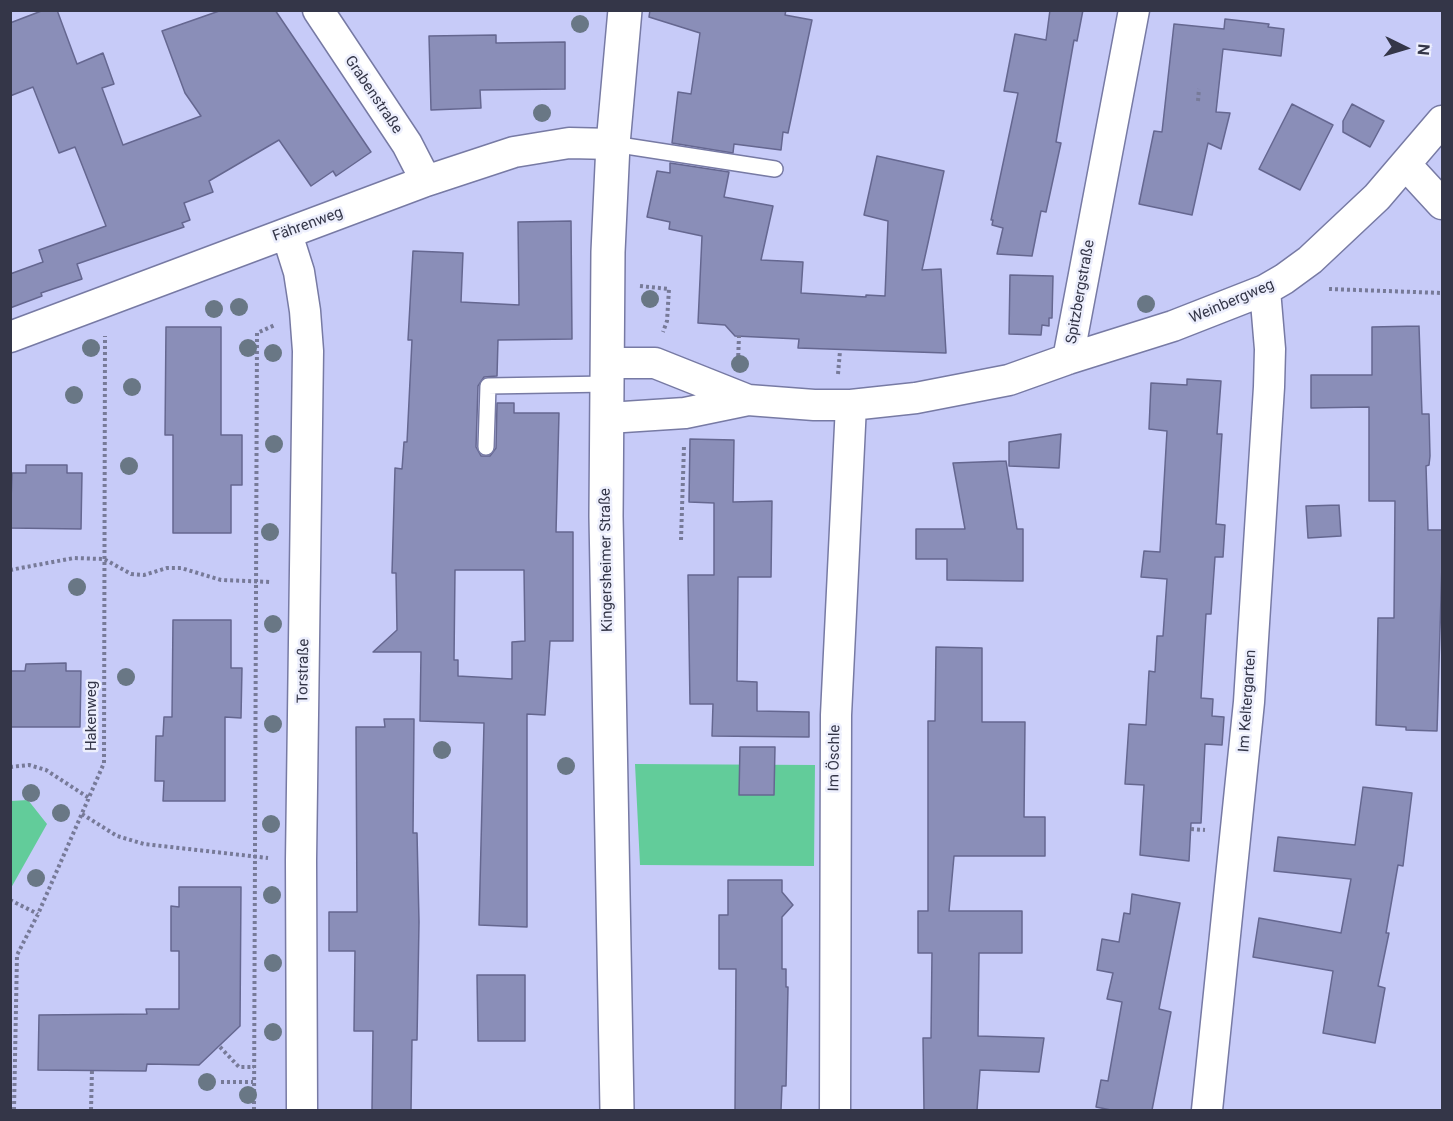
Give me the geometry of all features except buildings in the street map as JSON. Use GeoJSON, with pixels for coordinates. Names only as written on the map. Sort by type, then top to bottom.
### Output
{"type":"FeatureCollection","features":[{"type":"Feature","properties":{"kind":"main road","name":"Kingersheimer Straße"},"geometry":{"type":"LineString","coordinates":[[616,1110],[606,516],[608,252],[613,144],[625,10]]}},
{"type":"Feature","properties":{"kind":"street","name":"Grabenstraße"},"geometry":{"type":"LineString","coordinates":[[318,10],[407,144],[426,181]]}},
{"type":"Feature","properties":{"kind":"street","name":"Spitzbergstraße"},"geometry":{"type":"LineString","coordinates":[[608,418],[685,413],[748,400],[851,405],[968,389],[1009,380],[1068,358],[1134,10]]}},
{"type":"Feature","properties":{"kind":"street","name":"Weinbergweg"},"geometry":{"type":"LineString","coordinates":[[1068,358],[1173,326],[1275,285],[1348,226],[1407,166],[1443,121]]}},
{"type":"Feature","properties":{"kind":"street","name":"Fährenweg"},"geometry":{"type":"LineString","coordinates":[[10,337],[426,181],[514,152],[568,143],[613,144]]}},
{"type":"Feature","properties":{"kind":"street"},"geometry":{"type":"LineString","coordinates":[[1407,166],[1443,204]]}},
{"type":"Feature","properties":{"kind":"street","name":"Torstraße"},"geometry":{"type":"LineString","coordinates":[[287,234],[299,272],[308,351],[301,860],[302,1110]]}},
{"type":"Feature","properties":{"kind":"street","name":"Im Keltergarten"},"geometry":{"type":"LineString","coordinates":[[1207,1110],[1249,691],[1275,285]]}},
{"type":"Feature","properties":{"kind":"street","name":"Spitzbergstraße"},"geometry":{"type":"LineString","coordinates":[[608,374],[655,363],[748,400]]}},
{"type":"Feature","properties":{"kind":"street","name":"Im Öschle"},"geometry":{"type":"LineString","coordinates":[[835,1110],[836,715],[851,405]]}},
{"type":"Feature","properties":{"kind":"lane"},"geometry":{"type":"LineString","coordinates":[[613,144],[775,169]]}},
{"type":"Feature","properties":{"kind":"lane"},"geometry":{"type":"LineString","coordinates":[[486,447],[488,386],[608,374]]}},
{"type":"Feature","properties":{"kind":"path"},"geometry":{"type":"LineString","coordinates":[[1198,101],[1199,89]]}},
{"type":"Feature","properties":{"kind":"path"},"geometry":{"type":"LineString","coordinates":[[1275,285],[1443,293]]}},
{"type":"Feature","properties":{"kind":"path"},"geometry":{"type":"LineString","coordinates":[[655,363],[667,321],[669,289]]}},
{"type":"Feature","properties":{"kind":"path","name":"Hakenweg"},"geometry":{"type":"LineString","coordinates":[[14,1110],[17,955],[38,914],[104,763],[106,350],[101,303]]}},
{"type":"Feature","properties":{"kind":"path"},"geometry":{"type":"LineString","coordinates":[[254,1110],[257,333],[305,311]]}},
{"type":"Feature","properties":{"kind":"path"},"geometry":{"type":"LineString","coordinates":[[839,371],[840,351]]}},
{"type":"Feature","properties":{"kind":"path"},"geometry":{"type":"LineString","coordinates":[[681,540],[684,436]]}},
{"type":"Feature","properties":{"kind":"path"},"geometry":{"type":"LineString","coordinates":[[10,570],[74,558],[104,559],[131,574],[144,575],[166,568],[181,568],[221,579],[306,582]]}},
{"type":"Feature","properties":{"kind":"path"},"geometry":{"type":"LineString","coordinates":[[10,767],[29,765],[46,770],[89,798]]}},
{"type":"Feature","properties":{"kind":"path"},"geometry":{"type":"LineString","coordinates":[[82,814],[117,836],[144,844],[255,858],[301,860]]}},
{"type":"Feature","properties":{"kind":"path"},"geometry":{"type":"LineString","coordinates":[[10,900],[38,914]]}},
{"type":"Feature","properties":{"kind":"path"},"geometry":{"type":"LineString","coordinates":[[220,1047],[239,1067],[254,1067]]}},
{"type":"Feature","properties":{"kind":"path"},"geometry":{"type":"LineString","coordinates":[[91,1110],[93,1070]]}},
{"type":"Feature","properties":{"kind":"path"},"geometry":{"type":"LineString","coordinates":[[221,1082],[254,1082]]}},
{"type":"Feature","properties":{"kind":"green space"},"geometry":{"type":"Polygon","coordinates":[[[635,764],[815,765],[814,866],[640,865],[635,764]]]}},
{"type":"Feature","properties":{"kind":"green space"},"geometry":{"type":"Polygon","coordinates":[[[28,800],[47,824],[11,888],[11,801],[28,800]]]}}]}
